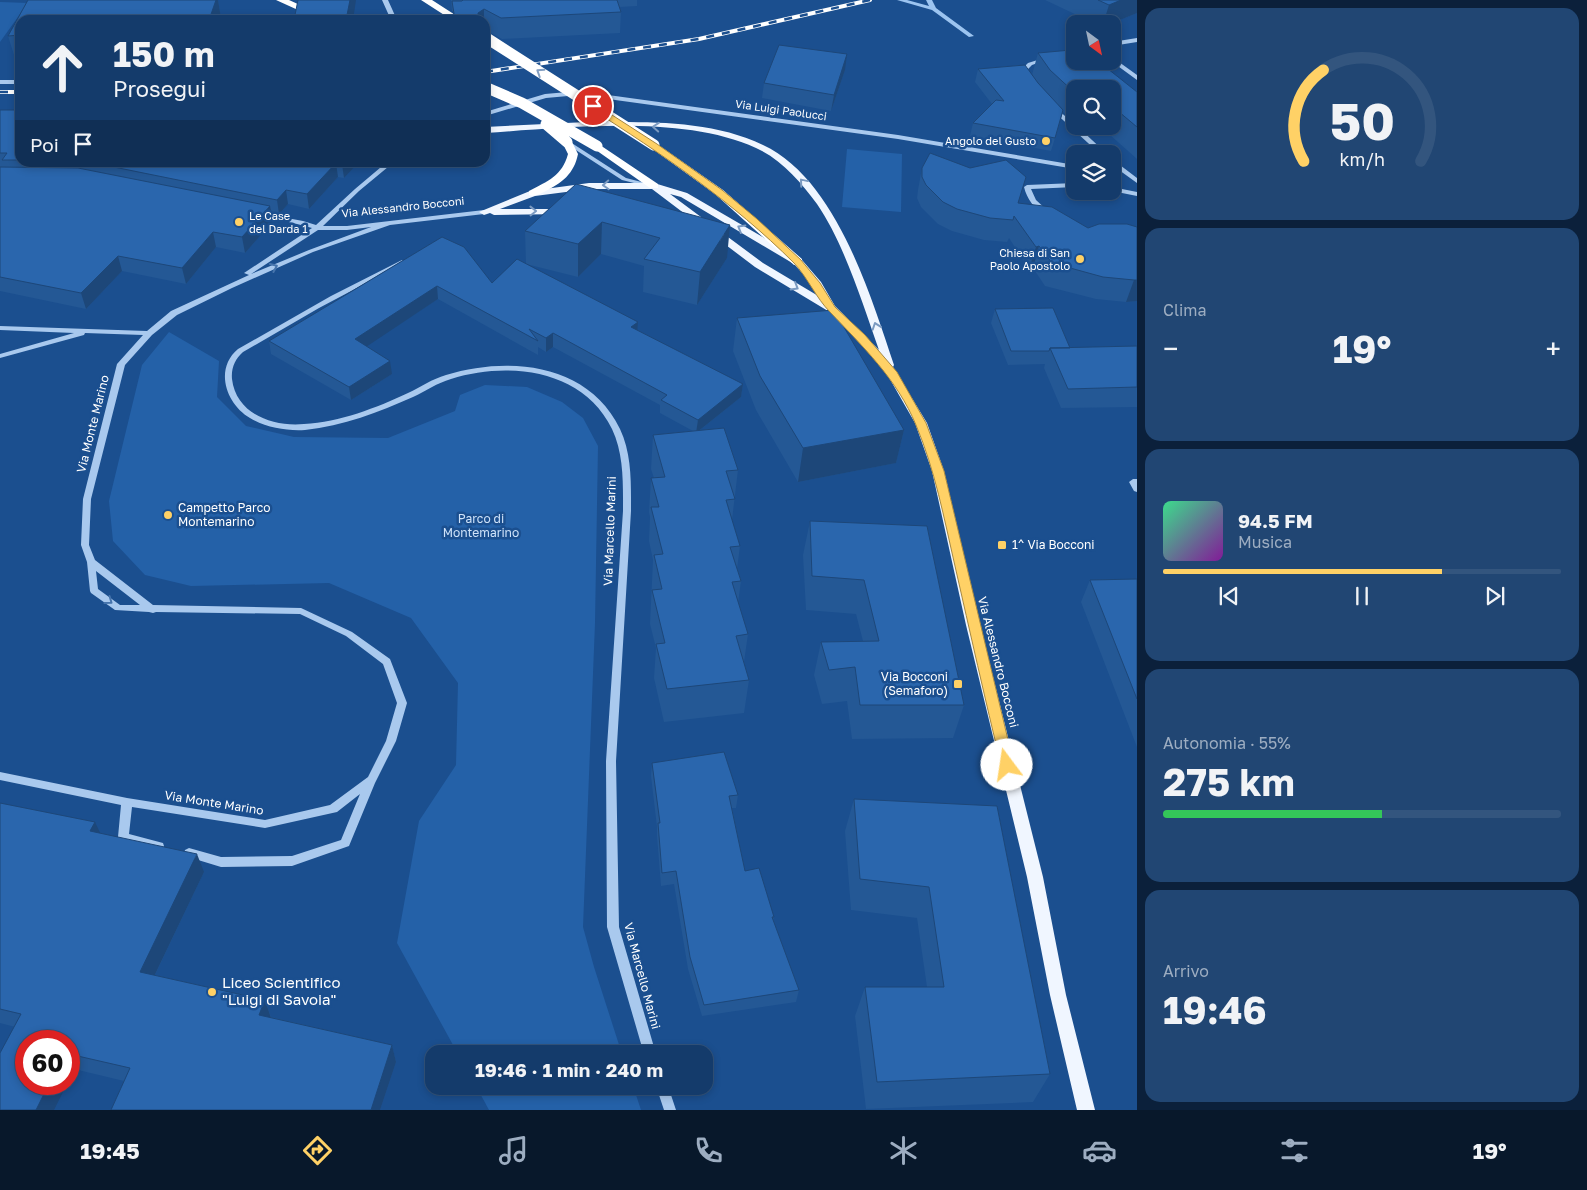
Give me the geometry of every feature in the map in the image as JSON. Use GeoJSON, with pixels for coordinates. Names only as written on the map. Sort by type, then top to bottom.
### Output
{"type":"FeatureCollection","features":[{"type":"Feature","properties":{"kind":"highway"},"geometry":{"type":"LineString","coordinates":[[280,0],[316,15]]}},
{"type":"Feature","properties":{"kind":"highway"},"geometry":{"type":"LineString","coordinates":[[426,0],[450,15]]}},
{"type":"Feature","properties":{"kind":"highway"},"geometry":{"type":"LineString","coordinates":[[490,40],[654,146],[719,192],[798,262]]}},
{"type":"Feature","properties":{"kind":"highway"},"geometry":{"type":"LineString","coordinates":[[490,89],[522,103],[597,146],[654,186]]}},
{"type":"Feature","properties":{"kind":"highway"},"geometry":{"type":"LineString","coordinates":[[522,103],[567,142],[573,154],[571,169],[563,177],[533,193]]}},
{"type":"Feature","properties":{"kind":"main road"},"geometry":{"type":"LineString","coordinates":[[490,130],[578,125],[636,126],[716,134],[761,147],[799,176],[829,216],[866,296],[892,372]]}},
{"type":"Feature","properties":{"kind":"main road"},"geometry":{"type":"LineString","coordinates":[[484,212],[533,193],[589,186],[654,186],[684,195],[798,262]]}},
{"type":"Feature","properties":{"kind":"main road","name":"Via Alessandro Bocconi"},"geometry":{"type":"LineString","coordinates":[[654,186],[759,265],[832,308]]}},
{"type":"Feature","properties":{"kind":"main road"},"geometry":{"type":"LineString","coordinates":[[484,212],[575,212]]}},
{"type":"Feature","properties":{"kind":"main road"},"geometry":{"type":"LineString","coordinates":[[702,236],[759,265]]}},
{"type":"Feature","properties":{"kind":"main road","name":"Via Alessandro Bocconi"},"geometry":{"type":"LineString","coordinates":[[798,262],[832,308],[892,372],[920,423],[938,471],[977,643],[1035,878],[1058,995],[1086,1110]]}},
{"type":"Feature","properties":{"kind":"street"},"geometry":{"type":"LineString","coordinates":[[385,0],[392,15]]}},
{"type":"Feature","properties":{"kind":"street"},"geometry":{"type":"LineString","coordinates":[[1121,43],[1137,40]]}},
{"type":"Feature","properties":{"kind":"street"},"geometry":{"type":"LineString","coordinates":[[1025,80],[1023,71],[1030,64],[1050,58]]}},
{"type":"Feature","properties":{"kind":"street"},"geometry":{"type":"LineString","coordinates":[[1121,66],[1137,78]]}},
{"type":"Feature","properties":{"kind":"street"},"geometry":{"type":"LineString","coordinates":[[0,82],[15,82]]}},
{"type":"Feature","properties":{"kind":"street","name":"Via Luigi Paolucci"},"geometry":{"type":"LineString","coordinates":[[490,112],[544,96],[580,93],[868,133],[1066,166]]}},
{"type":"Feature","properties":{"kind":"street"},"geometry":{"type":"LineString","coordinates":[[1051,106],[1093,145]]}},
{"type":"Feature","properties":{"kind":"street"},"geometry":{"type":"LineString","coordinates":[[567,142],[624,179],[654,186]]}},
{"type":"Feature","properties":{"kind":"street","name":"Via Monte Marino"},"geometry":{"type":"LineString","coordinates":[[229,286],[317,228],[357,190],[385,167]]}},
{"type":"Feature","properties":{"kind":"street"},"geometry":{"type":"LineString","coordinates":[[1121,168],[1137,181]]}},
{"type":"Feature","properties":{"kind":"street"},"geometry":{"type":"LineString","coordinates":[[1052,217],[1039,208],[1028,194],[1027,187],[1066,186]]}},
{"type":"Feature","properties":{"kind":"street"},"geometry":{"type":"LineString","coordinates":[[1121,191],[1137,194]]}},
{"type":"Feature","properties":{"kind":"street","name":"Via Alessandro Bocconi"},"geometry":{"type":"LineString","coordinates":[[258,213],[317,228],[347,228],[484,212]]}},
{"type":"Feature","properties":{"kind":"street","name":"Via Monte Marino"},"geometry":{"type":"LineString","coordinates":[[0,776],[127,802],[264,824],[332,809],[372,780],[391,741],[402,704],[387,662],[349,634],[301,612],[118,608],[94,591],[91,562],[85,545],[89,489],[121,364],[149,333],[174,313],[229,286],[389,223]]}},
{"type":"Feature","properties":{"kind":"street","name":"Via Marcello Marini"},"geometry":{"type":"LineString","coordinates":[[412,256],[277,329],[234,357],[227,375],[233,397],[247,414],[274,425],[304,427],[337,422],[378,408],[447,377],[479,368],[512,366],[534,368],[558,375],[580,388],[602,408],[616,428],[626,470],[627,511],[611,762],[613,927],[647,1045]]}},
{"type":"Feature","properties":{"kind":"street"},"geometry":{"type":"LineString","coordinates":[[0,328],[149,333]]}},
{"type":"Feature","properties":{"kind":"street"},"geometry":{"type":"LineString","coordinates":[[0,356],[91,331]]}},
{"type":"Feature","properties":{"kind":"street"},"geometry":{"type":"LineString","coordinates":[[1137,482],[1133,482],[1137,489]]}},
{"type":"Feature","properties":{"kind":"street"},"geometry":{"type":"LineString","coordinates":[[91,562],[154,610]]}},
{"type":"Feature","properties":{"kind":"street"},"geometry":{"type":"LineString","coordinates":[[127,802],[123,837],[221,862],[292,861],[345,843],[372,780]]}},
{"type":"Feature","properties":{"kind":"street"},"geometry":{"type":"LineString","coordinates":[[665,1095],[670,1110]]}},
{"type":"Feature","properties":{"kind":"green space"},"geometry":{"type":"Polygon","coordinates":[[[0,2],[28,3],[19,15],[15,15],[15,21],[0,42],[0,2]]]}},
{"type":"Feature","properties":{"kind":"green space"},"geometry":{"type":"Polygon","coordinates":[[[847,149],[902,154],[901,212],[842,207],[847,149]]]}},
{"type":"Feature","properties":{"kind":"green space","name":"Parco di Montemarino"},"geometry":{"type":"Polygon","coordinates":[[[169,332],[219,361],[217,397],[246,426],[294,437],[388,438],[455,411],[460,395],[485,385],[527,387],[562,402],[583,418],[598,446],[595,623],[583,927],[619,1045],[453,1045],[397,943],[419,821],[456,765],[458,683],[411,618],[329,583],[191,586],[145,575],[113,541],[109,501],[142,365],[169,332]]]}},
{"type":"Feature","properties":{"kind":"green space"},"geometry":{"type":"Polygon","coordinates":[[[481,1095],[636,1095],[641,1110],[489,1110],[481,1095]]]}},
{"type":"Feature","properties":{"kind":"building"},"geometry":{"type":"Polygon","coordinates":[[[28,0],[216,0],[211,15],[20,15],[28,0]]]}},
{"type":"Feature","properties":{"kind":"building"},"geometry":{"type":"Polygon","coordinates":[[[298,0],[350,0],[347,15],[295,15],[298,0]]]}},
{"type":"Feature","properties":{"kind":"building"},"geometry":{"type":"Polygon","coordinates":[[[617,0],[621,12],[501,18],[484,9],[478,15],[454,15],[452,1],[617,0]]]}},
{"type":"Feature","properties":{"kind":"building"},"geometry":{"type":"Polygon","coordinates":[[[1098,0],[1121,0],[1109,5],[1098,0]]]}},
{"type":"Feature","properties":{"kind":"building"},"geometry":{"type":"Polygon","coordinates":[[[15,23],[15,35],[8,36],[15,23]]]}},
{"type":"Feature","properties":{"kind":"building"},"geometry":{"type":"Polygon","coordinates":[[[779,45],[847,54],[834,95],[764,83],[779,45]]]}},
{"type":"Feature","properties":{"kind":"building"},"geometry":{"type":"Polygon","coordinates":[[[1066,50],[1066,70],[1109,70],[1137,92],[1137,127],[1121,114],[1121,80],[1066,80],[1066,85],[1050,70],[1038,53],[1066,50]]]}},
{"type":"Feature","properties":{"kind":"building"},"geometry":{"type":"Polygon","coordinates":[[[1025,65],[1038,83],[1063,110],[1055,138],[973,123],[996,100],[1004,101],[978,69],[1025,65]]]}},
{"type":"Feature","properties":{"kind":"building"},"geometry":{"type":"Polygon","coordinates":[[[0,110],[15,110],[15,160],[2,160],[7,153],[0,153],[0,110]]]}},
{"type":"Feature","properties":{"kind":"building"},"geometry":{"type":"Polygon","coordinates":[[[930,153],[970,168],[1006,160],[1026,177],[1018,203],[1052,207],[1088,228],[1099,224],[1127,224],[1137,227],[1137,280],[1103,277],[1052,263],[1039,246],[1036,247],[1014,216],[1013,220],[990,218],[957,209],[943,202],[926,185],[922,177],[922,168],[930,153]]]}},
{"type":"Feature","properties":{"kind":"building"},"geometry":{"type":"Polygon","coordinates":[[[0,167],[78,168],[270,206],[242,237],[213,232],[182,268],[118,256],[81,293],[0,277],[0,167]]]}},
{"type":"Feature","properties":{"kind":"building"},"geometry":{"type":"Polygon","coordinates":[[[114,167],[332,167],[307,194],[286,190],[277,200],[114,167]]]}},
{"type":"Feature","properties":{"kind":"building"},"geometry":{"type":"Polygon","coordinates":[[[576,184],[730,225],[700,272],[644,259],[660,238],[602,222],[578,244],[525,231],[576,184]]]}},
{"type":"Feature","properties":{"kind":"building"},"geometry":{"type":"Polygon","coordinates":[[[442,237],[464,247],[492,283],[517,259],[638,322],[631,327],[743,384],[698,420],[661,400],[667,395],[553,333],[546,338],[529,329],[538,341],[437,286],[355,339],[390,361],[349,387],[269,341],[442,237]]]}},
{"type":"Feature","properties":{"kind":"building"},"geometry":{"type":"Polygon","coordinates":[[[1053,308],[1070,348],[1050,348],[1049,351],[1011,351],[995,309],[1053,308]]]}},
{"type":"Feature","properties":{"kind":"building"},"geometry":{"type":"Polygon","coordinates":[[[834,310],[904,430],[803,448],[760,376],[737,318],[834,310]]]}},
{"type":"Feature","properties":{"kind":"building"},"geometry":{"type":"Polygon","coordinates":[[[1137,346],[1137,387],[1068,389],[1050,348],[1137,346]]]}},
{"type":"Feature","properties":{"kind":"building"},"geometry":{"type":"Polygon","coordinates":[[[724,428],[738,470],[726,471],[735,499],[726,500],[740,546],[730,547],[741,581],[732,582],[748,634],[736,636],[749,680],[667,689],[656,644],[665,643],[652,590],[662,589],[654,555],[663,554],[651,507],[659,507],[651,478],[665,477],[653,435],[724,428]]]}},
{"type":"Feature","properties":{"kind":"building"},"geometry":{"type":"Polygon","coordinates":[[[810,521],[927,526],[964,705],[860,705],[855,667],[829,670],[821,642],[879,641],[864,580],[812,576],[810,521]]]}},
{"type":"Feature","properties":{"kind":"building"},"geometry":{"type":"Polygon","coordinates":[[[1137,579],[1137,699],[1090,580],[1137,579]]]}},
{"type":"Feature","properties":{"kind":"building"},"geometry":{"type":"Polygon","coordinates":[[[724,752],[738,795],[729,796],[745,871],[759,868],[774,917],[772,917],[799,990],[704,1005],[690,957],[676,871],[662,873],[658,823],[660,823],[652,763],[724,752]]]}},
{"type":"Feature","properties":{"kind":"building"},"geometry":{"type":"Polygon","coordinates":[[[854,799],[997,806],[1050,1074],[877,1082],[865,987],[944,987],[929,887],[860,879],[854,799]]]}},
{"type":"Feature","properties":{"kind":"building","name":"Liceo Scientifico \"Luigi di Savoia\""},"geometry":{"type":"Polygon","coordinates":[[[0,803],[95,822],[90,831],[197,854],[140,972],[265,1000],[259,1015],[392,1045],[371,1110],[111,1110],[130,1068],[80,1057],[80,1030],[15,1030],[15,1095],[44,1095],[36,1110],[0,1110],[0,1053],[21,1014],[0,1009],[0,803]]]}},
{"type":"Feature","properties":{"kind":"waterway"},"geometry":{"type":"LineString","coordinates":[[900,0],[934,9]]}},
{"type":"Feature","properties":{"kind":"waterway"},"geometry":{"type":"LineString","coordinates":[[929,0],[934,9]]}},
{"type":"Feature","properties":{"kind":"waterway"},"geometry":{"type":"LineString","coordinates":[[934,9],[971,36]]}},
{"type":"Feature","properties":{"kind":"railway"},"geometry":{"type":"LineString","coordinates":[[490,71],[699,39],[870,0]]}},
{"type":"Feature","properties":{"kind":"railway"},"geometry":{"type":"LineString","coordinates":[[0,92],[15,92]]}},
{"type":"Feature","properties":{"kind":"place","name":"Angolo del Gusto"},"geometry":{"type":"Point","coordinates":[1046,141]}},
{"type":"Feature","properties":{"kind":"place","name":"Le Case del Darda 1"},"geometry":{"type":"Point","coordinates":[239,222]}},
{"type":"Feature","properties":{"kind":"place","name":"Chiesa di San Paolo Apostolo"},"geometry":{"type":"Point","coordinates":[1080,259]}},
{"type":"Feature","properties":{"kind":"place","name":"Campetto Parco Montemarino"},"geometry":{"type":"Point","coordinates":[168,515]}},
{"type":"Feature","properties":{"kind":"place","name":"1^ Via Bocconi"},"geometry":{"type":"Point","coordinates":[1002,545]}},
{"type":"Feature","properties":{"kind":"place","name":"Via Bocconi (Semaforo)"},"geometry":{"type":"Point","coordinates":[958,684]}},
{"type":"Feature","properties":{"kind":"place","name":"Liceo Scientifico \"Luigi di Savoia\""},"geometry":{"type":"Point","coordinates":[212,992]}},
{"type":"Feature","properties":{"kind":"route"},"geometry":{"type":"LineString","coordinates":[[593,106],[719,192],[754,221],[798,262],[832,308],[892,372],[920,423],[938,471],[1007,765]]}}]}
